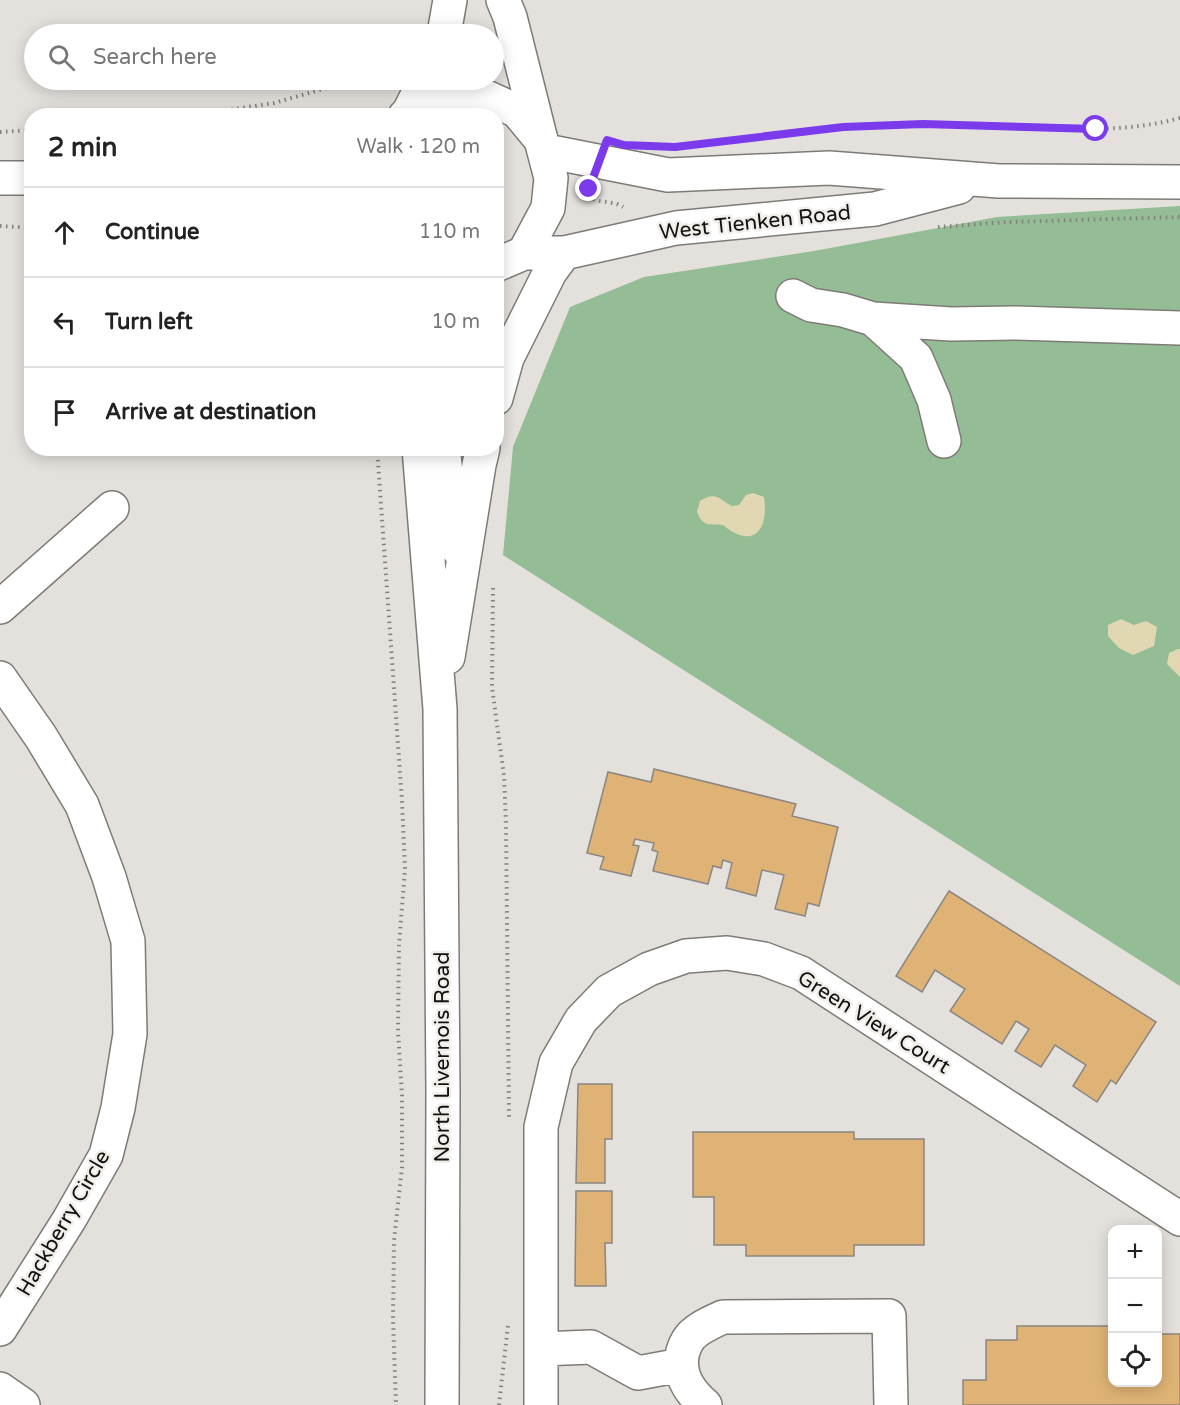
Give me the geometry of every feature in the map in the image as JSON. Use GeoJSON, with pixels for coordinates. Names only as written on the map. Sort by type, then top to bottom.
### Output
{"type":"FeatureCollection","features":[{"type":"Feature","properties":{"kind":"main road"},"geometry":{"type":"LineString","coordinates":[[446,24],[450,0]]}},
{"type":"Feature","properties":{"kind":"main road"},"geometry":{"type":"LineString","coordinates":[[503,0],[510,17],[551,178],[548,208],[510,259]]}},
{"type":"Feature","properties":{"kind":"main road"},"geometry":{"type":"LineString","coordinates":[[410,108],[420,90]]}},
{"type":"Feature","properties":{"kind":"main road"},"geometry":{"type":"LineString","coordinates":[[418,108],[443,95],[482,95],[517,111],[544,146]]}},
{"type":"Feature","properties":{"kind":"main road","name":"West Tienken Road"},"geometry":{"type":"LineString","coordinates":[[544,146],[599,161],[668,175],[829,168],[984,180],[1180,182]]}},
{"type":"Feature","properties":{"kind":"main road"},"geometry":{"type":"LineString","coordinates":[[0,178],[24,178]]}},
{"type":"Feature","properties":{"kind":"main road","name":"West Tienken Road"},"geometry":{"type":"LineString","coordinates":[[510,259],[564,252],[675,228],[875,209],[984,180]]}},
{"type":"Feature","properties":{"kind":"main road"},"geometry":{"type":"LineString","coordinates":[[504,369],[507,358],[550,272],[564,252]]}},
{"type":"Feature","properties":{"kind":"main road"},"geometry":{"type":"LineString","coordinates":[[793,296],[811,305],[843,310],[873,320],[951,324],[1015,323],[1180,328]]}},
{"type":"Feature","properties":{"kind":"main road"},"geometry":{"type":"LineString","coordinates":[[873,320],[916,358],[934,400],[944,441]]}},
{"type":"Feature","properties":{"kind":"main road","name":"North Livernois Road"},"geometry":{"type":"LineString","coordinates":[[420,456],[440,709],[441,1405]]}},
{"type":"Feature","properties":{"kind":"main road","name":"North Livernois Road"},"geometry":{"type":"LineString","coordinates":[[440,709],[462,571],[451,514],[444,456]]}},
{"type":"Feature","properties":{"kind":"main road"},"geometry":{"type":"LineString","coordinates":[[462,571],[481,456]]}},
{"type":"Feature","properties":{"kind":"main road"},"geometry":{"type":"LineString","coordinates":[[0,607],[112,508]]}},
{"type":"Feature","properties":{"kind":"main road","name":"Hackberry Circle"},"geometry":{"type":"LineString","coordinates":[[0,678],[41,737],[82,806],[109,877],[128,941],[130,1034],[118,1108],[106,1155],[69,1220],[0,1329]]}},
{"type":"Feature","properties":{"kind":"main road","name":"Green View Court"},"geometry":{"type":"LineString","coordinates":[[541,1405],[541,1127],[556,1063],[581,1020],[609,991],[649,969],[686,956],[727,953],[764,959],[801,973],[1180,1219]]}},
{"type":"Feature","properties":{"kind":"main road"},"geometry":{"type":"LineString","coordinates":[[705,1405],[687,1387],[681,1365],[688,1339],[709,1323],[723,1317],[889,1316],[891,1405]]}},
{"type":"Feature","properties":{"kind":"main road"},"geometry":{"type":"LineString","coordinates":[[541,1349],[591,1347],[638,1373],[681,1365]]}},
{"type":"Feature","properties":{"kind":"main road"},"geometry":{"type":"LineString","coordinates":[[0,1389],[24,1405]]}},
{"type":"Feature","properties":{"kind":"path"},"geometry":{"type":"LineString","coordinates":[[250,108],[320,90]]}},
{"type":"Feature","properties":{"kind":"path"},"geometry":{"type":"LineString","coordinates":[[752,138],[843,127],[923,124],[1096,129],[1154,125],[1180,118]]}},
{"type":"Feature","properties":{"kind":"path"},"geometry":{"type":"LineString","coordinates":[[0,132],[24,130]]}},
{"type":"Feature","properties":{"kind":"path"},"geometry":{"type":"LineString","coordinates":[[599,161],[589,189],[590,197],[623,207],[630,237]]}},
{"type":"Feature","properties":{"kind":"path"},"geometry":{"type":"LineString","coordinates":[[928,228],[1007,222],[1180,218]]}},
{"type":"Feature","properties":{"kind":"path"},"geometry":{"type":"LineString","coordinates":[[0,226],[24,228]]}},
{"type":"Feature","properties":{"kind":"path"},"geometry":{"type":"LineString","coordinates":[[378,456],[405,869],[399,945],[398,1031],[402,1096],[402,1167],[394,1241],[393,1319],[396,1405]]}},
{"type":"Feature","properties":{"kind":"path"},"geometry":{"type":"LineString","coordinates":[[493,578],[492,687],[504,776],[506,824],[510,1119]]}},
{"type":"Feature","properties":{"kind":"path"},"geometry":{"type":"LineString","coordinates":[[499,1405],[509,1317]]}},
{"type":"Feature","properties":{"kind":"green space"},"geometry":{"type":"Polygon","coordinates":[[[1180,206],[1180,986],[503,555],[513,447],[570,307],[644,277],[814,251],[997,217],[1180,206]]]}},
{"type":"Feature","properties":{"kind":"sand"},"geometry":{"type":"Polygon","coordinates":[[[753,493],[764,497],[765,509],[761,527],[757,533],[750,536],[743,536],[723,525],[707,524],[697,512],[700,501],[706,498],[714,496],[732,506],[739,505],[746,495],[753,493]]]}},
{"type":"Feature","properties":{"kind":"sand"},"geometry":{"type":"Polygon","coordinates":[[[1121,619],[1134,625],[1146,621],[1157,627],[1154,646],[1133,655],[1119,648],[1108,636],[1108,625],[1121,619]]]}},
{"type":"Feature","properties":{"kind":"sand"},"geometry":{"type":"Polygon","coordinates":[[[1180,649],[1180,677],[1167,664],[1169,653],[1180,649]]]}},
{"type":"Feature","properties":{"kind":"building"},"geometry":{"type":"Polygon","coordinates":[[[654,769],[796,804],[792,816],[838,827],[819,906],[808,903],[805,916],[775,909],[784,875],[762,870],[756,896],[726,888],[732,863],[723,860],[721,868],[713,866],[708,884],[653,871],[658,852],[652,850],[654,843],[635,839],[633,845],[639,846],[631,876],[600,869],[604,857],[587,853],[608,772],[651,782],[654,769]]]}},
{"type":"Feature","properties":{"kind":"building"},"geometry":{"type":"Polygon","coordinates":[[[949,891],[1156,1022],[1116,1084],[1111,1080],[1097,1102],[1073,1086],[1086,1065],[1055,1045],[1041,1067],[1015,1051],[1029,1029],[1016,1021],[1002,1044],[950,1011],[965,989],[935,970],[922,992],[896,976],[949,891]]]}},
{"type":"Feature","properties":{"kind":"building"},"geometry":{"type":"Polygon","coordinates":[[[578,1084],[612,1084],[612,1139],[605,1139],[605,1183],[576,1183],[578,1084]]]}},
{"type":"Feature","properties":{"kind":"building"},"geometry":{"type":"Polygon","coordinates":[[[693,1132],[854,1132],[854,1139],[924,1139],[924,1245],[854,1245],[854,1256],[746,1256],[746,1245],[714,1245],[714,1197],[693,1197],[693,1132]]]}},
{"type":"Feature","properties":{"kind":"building"},"geometry":{"type":"Polygon","coordinates":[[[576,1191],[612,1191],[612,1243],[605,1243],[606,1286],[575,1286],[576,1191]]]}},
{"type":"Feature","properties":{"kind":"building"},"geometry":{"type":"Polygon","coordinates":[[[1017,1326],[1108,1326],[1108,1387],[1162,1387],[1162,1334],[1180,1334],[1180,1405],[963,1405],[963,1380],[986,1380],[986,1340],[1017,1340],[1017,1326]]]}},
{"type":"Feature","properties":{"kind":"route"},"geometry":{"type":"LineString","coordinates":[[589,189],[607,140],[624,145],[675,147],[843,127],[923,124],[1096,129]]}}]}
